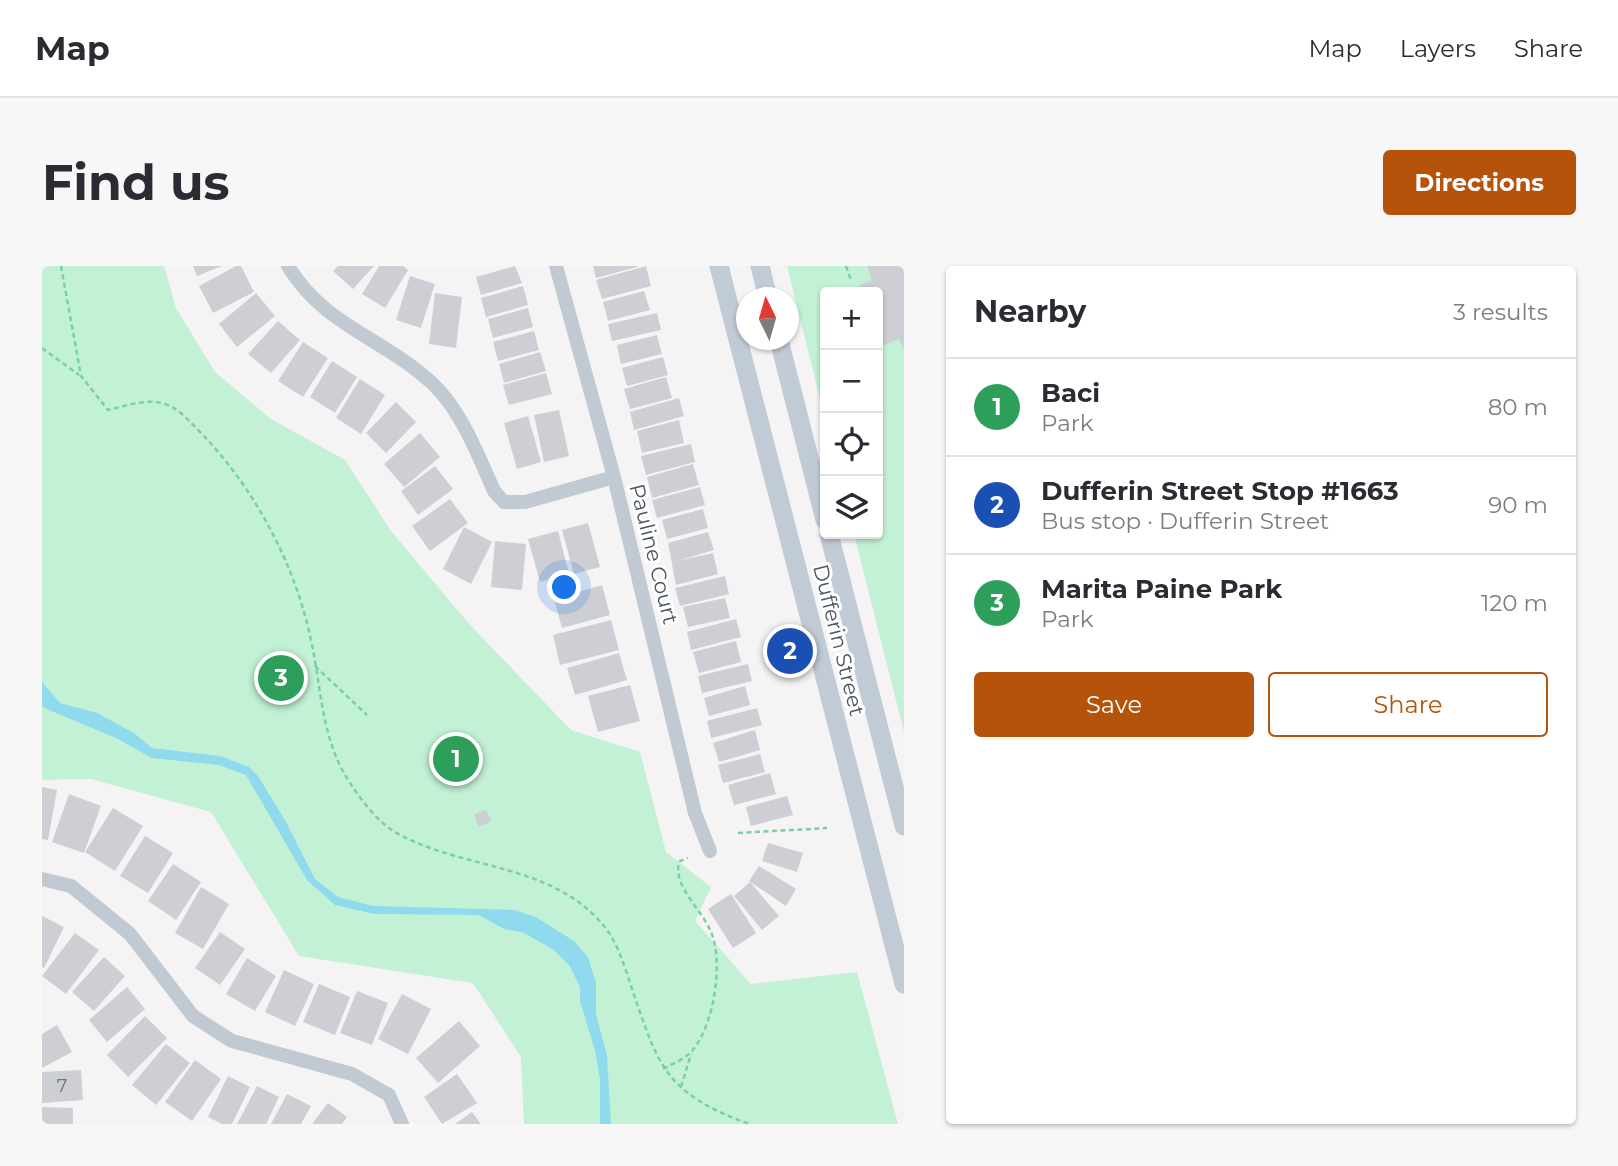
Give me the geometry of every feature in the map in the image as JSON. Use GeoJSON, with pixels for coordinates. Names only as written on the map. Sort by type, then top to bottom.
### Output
{"type":"FeatureCollection","features":[{"type":"Feature","properties":{"kind":"main road","name":"Dufferin Street"},"geometry":{"type":"LineString","coordinates":[[719,266],[904,984]]}},
{"type":"Feature","properties":{"kind":"main road"},"geometry":{"type":"LineString","coordinates":[[760,266],[765,287]]}},
{"type":"Feature","properties":{"kind":"main road"},"geometry":{"type":"LineString","coordinates":[[782,350],[820,500]]}},
{"type":"Feature","properties":{"kind":"main road","name":"Dufferin Street"},"geometry":{"type":"LineString","coordinates":[[830,539],[904,825]]}},
{"type":"Feature","properties":{"kind":"street"},"geometry":{"type":"LineString","coordinates":[[288,266],[308,296],[324,310],[400,358],[433,385],[452,408],[494,491],[504,502],[525,502],[614,477]]}},
{"type":"Feature","properties":{"kind":"street","name":"Pauline Court"},"geometry":{"type":"LineString","coordinates":[[556,266],[614,477],[695,813],[710,851]]}},
{"type":"Feature","properties":{"kind":"street"},"geometry":{"type":"LineString","coordinates":[[42,879],[71,886],[130,934],[193,1016],[232,1041],[352,1073],[389,1095],[402,1124]]}},
{"type":"Feature","properties":{"kind":"path"},"geometry":{"type":"LineString","coordinates":[[61,266],[81,376]]}},
{"type":"Feature","properties":{"kind":"path"},"geometry":{"type":"LineString","coordinates":[[846,266],[851,280]]}},
{"type":"Feature","properties":{"kind":"path"},"geometry":{"type":"LineString","coordinates":[[42,348],[81,376],[108,410],[151,400],[167,404],[183,415],[233,466],[262,513],[287,567],[303,609],[325,727],[350,783],[369,809],[392,831],[428,849],[506,868],[538,880],[565,894],[604,926],[622,960],[642,1024],[663,1069],[681,1088],[749,1124]]}},
{"type":"Feature","properties":{"kind":"path"},"geometry":{"type":"LineString","coordinates":[[315,666],[367,715]]}},
{"type":"Feature","properties":{"kind":"path"},"geometry":{"type":"LineString","coordinates":[[738,833],[827,828]]}},
{"type":"Feature","properties":{"kind":"path"},"geometry":{"type":"LineString","coordinates":[[681,1088],[693,1051],[711,1011],[717,982],[713,936],[702,912],[679,881],[676,869],[680,861],[688,858]]}},
{"type":"Feature","properties":{"kind":"path"},"geometry":{"type":"LineString","coordinates":[[663,1069],[693,1051]]}},
{"type":"Feature","properties":{"kind":"green space"},"geometry":{"type":"Polygon","coordinates":[[[42,266],[164,266],[176,308],[215,372],[271,419],[345,460],[391,531],[470,625],[571,730],[640,752],[666,852],[711,887],[695,921],[751,984],[857,972],[898,1124],[524,1124],[521,1057],[473,983],[299,956],[211,812],[91,779],[42,780],[42,266]]]}},
{"type":"Feature","properties":{"kind":"green space"},"geometry":{"type":"Polygon","coordinates":[[[787,266],[904,266],[904,732],[855,539],[883,539],[883,287],[820,287],[820,399],[799,314],[799,287],[792,287],[787,266]]]}},
{"type":"Feature","properties":{"kind":"water"},"geometry":{"type":"Polygon","coordinates":[[[42,682],[60,703],[97,713],[134,733],[152,748],[220,756],[249,767],[258,776],[286,822],[315,879],[338,897],[373,906],[515,910],[536,917],[574,941],[588,957],[596,983],[596,1014],[607,1056],[611,1124],[600,1124],[600,1079],[595,1051],[580,1001],[580,987],[569,965],[554,950],[522,932],[504,929],[479,915],[374,914],[335,905],[307,880],[246,775],[219,765],[152,758],[118,739],[42,707],[42,682]]]}},
{"type":"Feature","properties":{"kind":"building"},"geometry":{"type":"Polygon","coordinates":[[[193,266],[222,266],[197,276],[193,266]]]}},
{"type":"Feature","properties":{"kind":"building"},"geometry":{"type":"Polygon","coordinates":[[[236,266],[241,266],[254,292],[213,313],[199,286],[236,266]]]}},
{"type":"Feature","properties":{"kind":"building"},"geometry":{"type":"Polygon","coordinates":[[[338,266],[374,266],[353,289],[333,271],[338,266]]]}},
{"type":"Feature","properties":{"kind":"building"},"geometry":{"type":"Polygon","coordinates":[[[379,266],[403,266],[408,270],[385,308],[362,294],[379,266]]]}},
{"type":"Feature","properties":{"kind":"building"},"geometry":{"type":"Polygon","coordinates":[[[515,266],[522,283],[481,295],[476,277],[515,266]]]}},
{"type":"Feature","properties":{"kind":"building"},"geometry":{"type":"Polygon","coordinates":[[[593,266],[637,266],[637,267],[596,278],[593,266]]]}},
{"type":"Feature","properties":{"kind":"building"},"geometry":{"type":"Polygon","coordinates":[[[646,266],[651,286],[602,299],[596,280],[646,266]]]}},
{"type":"Feature","properties":{"kind":"building"},"geometry":{"type":"Polygon","coordinates":[[[867,266],[904,266],[904,350],[899,339],[883,346],[883,287],[859,285],[872,280],[867,266]]]}},
{"type":"Feature","properties":{"kind":"building"},"geometry":{"type":"Polygon","coordinates":[[[410,276],[435,284],[421,328],[396,320],[410,276]]]}},
{"type":"Feature","properties":{"kind":"building"},"geometry":{"type":"Polygon","coordinates":[[[523,286],[528,305],[486,317],[481,298],[523,286]]]}},
{"type":"Feature","properties":{"kind":"building"},"geometry":{"type":"Polygon","coordinates":[[[644,291],[650,310],[608,321],[603,302],[644,291]]]}},
{"type":"Feature","properties":{"kind":"building"},"geometry":{"type":"Polygon","coordinates":[[[256,293],[275,316],[237,347],[219,324],[256,293]]]}},
{"type":"Feature","properties":{"kind":"building"},"geometry":{"type":"Polygon","coordinates":[[[435,293],[462,297],[456,348],[429,344],[435,293]]]}},
{"type":"Feature","properties":{"kind":"building"},"geometry":{"type":"Polygon","coordinates":[[[528,308],[533,327],[493,338],[488,319],[528,308]]]}},
{"type":"Feature","properties":{"kind":"building"},"geometry":{"type":"Polygon","coordinates":[[[657,313],[661,330],[612,341],[608,324],[657,313]]]}},
{"type":"Feature","properties":{"kind":"building"},"geometry":{"type":"Polygon","coordinates":[[[278,321],[300,340],[271,373],[248,354],[278,321]]]}},
{"type":"Feature","properties":{"kind":"building"},"geometry":{"type":"Polygon","coordinates":[[[534,331],[539,350],[498,361],[493,342],[534,331]]]}},
{"type":"Feature","properties":{"kind":"building"},"geometry":{"type":"Polygon","coordinates":[[[657,335],[662,354],[621,364],[617,345],[657,335]]]}},
{"type":"Feature","properties":{"kind":"building"},"geometry":{"type":"Polygon","coordinates":[[[303,342],[328,358],[303,397],[278,381],[303,342]]]}},
{"type":"Feature","properties":{"kind":"building"},"geometry":{"type":"Polygon","coordinates":[[[540,352],[546,371],[504,383],[499,364],[540,352]]]}},
{"type":"Feature","properties":{"kind":"building"},"geometry":{"type":"Polygon","coordinates":[[[663,357],[668,375],[627,386],[622,368],[663,357]]]}},
{"type":"Feature","properties":{"kind":"building"},"geometry":{"type":"Polygon","coordinates":[[[332,361],[357,377],[335,413],[310,397],[332,361]]]}},
{"type":"Feature","properties":{"kind":"building"},"geometry":{"type":"Polygon","coordinates":[[[546,373],[552,394],[509,405],[503,385],[546,373]]]}},
{"type":"Feature","properties":{"kind":"building"},"geometry":{"type":"Polygon","coordinates":[[[666,377],[672,398],[630,409],[624,389],[666,377]]]}},
{"type":"Feature","properties":{"kind":"building"},"geometry":{"type":"Polygon","coordinates":[[[360,379],[385,395],[361,434],[336,418],[360,379]]]}},
{"type":"Feature","properties":{"kind":"building"},"geometry":{"type":"Polygon","coordinates":[[[679,398],[684,416],[634,430],[630,412],[679,398]]]}},
{"type":"Feature","properties":{"kind":"building"},"geometry":{"type":"Polygon","coordinates":[[[396,402],[416,422],[386,453],[366,433],[396,402]]]}},
{"type":"Feature","properties":{"kind":"building"},"geometry":{"type":"Polygon","coordinates":[[[559,410],[569,456],[544,462],[534,415],[559,410]]]}},
{"type":"Feature","properties":{"kind":"building"},"geometry":{"type":"Polygon","coordinates":[[[528,416],[541,462],[517,469],[504,423],[528,416]]]}},
{"type":"Feature","properties":{"kind":"building"},"geometry":{"type":"Polygon","coordinates":[[[679,420],[684,443],[642,453],[637,431],[679,420]]]}},
{"type":"Feature","properties":{"kind":"building"},"geometry":{"type":"Polygon","coordinates":[[[420,433],[440,457],[404,487],[384,464],[420,433]]]}},
{"type":"Feature","properties":{"kind":"building"},"geometry":{"type":"Polygon","coordinates":[[[691,444],[695,462],[646,475],[641,456],[691,444]]]}},
{"type":"Feature","properties":{"kind":"building"},"geometry":{"type":"Polygon","coordinates":[[[693,464],[699,485],[652,498],[647,477],[693,464]]]}},
{"type":"Feature","properties":{"kind":"building"},"geometry":{"type":"Polygon","coordinates":[[[435,466],[453,489],[418,515],[401,491],[435,466]]]}},
{"type":"Feature","properties":{"kind":"building"},"geometry":{"type":"Polygon","coordinates":[[[700,487],[705,505],[657,518],[652,500],[700,487]]]}},
{"type":"Feature","properties":{"kind":"building"},"geometry":{"type":"Polygon","coordinates":[[[450,499],[468,523],[430,551],[412,526],[450,499]]]}},
{"type":"Feature","properties":{"kind":"building"},"geometry":{"type":"Polygon","coordinates":[[[703,509],[708,528],[667,539],[662,520],[703,509]]]}},
{"type":"Feature","properties":{"kind":"building"},"geometry":{"type":"Polygon","coordinates":[[[588,523],[600,567],[574,574],[562,530],[588,523]]]}},
{"type":"Feature","properties":{"kind":"building"},"geometry":{"type":"Polygon","coordinates":[[[464,527],[492,542],[471,584],[443,569],[464,527]]]}},
{"type":"Feature","properties":{"kind":"building"},"geometry":{"type":"Polygon","coordinates":[[[558,531],[569,574],[540,582],[528,539],[558,531]]]}},
{"type":"Feature","properties":{"kind":"building"},"geometry":{"type":"Polygon","coordinates":[[[708,532],[714,550],[677,561],[713,553],[718,574],[676,585],[668,543],[708,532]]]}},
{"type":"Feature","properties":{"kind":"building"},"geometry":{"type":"Polygon","coordinates":[[[495,541],[526,544],[522,590],[491,587],[495,541]]]}},
{"type":"Feature","properties":{"kind":"building"},"geometry":{"type":"Polygon","coordinates":[[[725,576],[729,594],[680,606],[675,588],[725,576]]]}},
{"type":"Feature","properties":{"kind":"building"},"geometry":{"type":"Polygon","coordinates":[[[602,585],[610,615],[562,628],[554,599],[602,585]]]}},
{"type":"Feature","properties":{"kind":"building"},"geometry":{"type":"Polygon","coordinates":[[[725,598],[730,618],[688,627],[683,607],[725,598]]]}},
{"type":"Feature","properties":{"kind":"building"},"geometry":{"type":"Polygon","coordinates":[[[736,619],[741,637],[691,650],[687,632],[736,619]]]}},
{"type":"Feature","properties":{"kind":"building"},"geometry":{"type":"Polygon","coordinates":[[[611,620],[619,650],[560,665],[553,635],[611,620]]]}},
{"type":"Feature","properties":{"kind":"building"},"geometry":{"type":"Polygon","coordinates":[[[736,641],[741,662],[699,673],[693,652],[736,641]]]}},
{"type":"Feature","properties":{"kind":"building"},"geometry":{"type":"Polygon","coordinates":[[[619,653],[627,680],[575,695],[567,668],[619,653]]]}},
{"type":"Feature","properties":{"kind":"building"},"geometry":{"type":"Polygon","coordinates":[[[748,664],[752,681],[702,693],[698,676],[748,664]]]}},
{"type":"Feature","properties":{"kind":"building"},"geometry":{"type":"Polygon","coordinates":[[[630,685],[640,721],[598,732],[588,696],[630,685]]]}},
{"type":"Feature","properties":{"kind":"building"},"geometry":{"type":"Polygon","coordinates":[[[745,686],[750,705],[709,716],[704,698],[745,686]]]}},
{"type":"Feature","properties":{"kind":"building"},"geometry":{"type":"Polygon","coordinates":[[[757,708],[762,725],[711,738],[707,721],[757,708]]]}},
{"type":"Feature","properties":{"kind":"building"},"geometry":{"type":"Polygon","coordinates":[[[755,730],[760,750],[719,762],[713,743],[755,730]]]}},
{"type":"Feature","properties":{"kind":"building"},"geometry":{"type":"Polygon","coordinates":[[[760,754],[765,772],[723,783],[718,765],[760,754]]]}},
{"type":"Feature","properties":{"kind":"building"},"geometry":{"type":"Polygon","coordinates":[[[770,773],[776,794],[734,805],[728,785],[770,773]]]}},
{"type":"Feature","properties":{"kind":"building"},"geometry":{"type":"Polygon","coordinates":[[[42,787],[57,790],[48,840],[42,839],[42,787]]]}},
{"type":"Feature","properties":{"kind":"building"},"geometry":{"type":"Polygon","coordinates":[[[69,794],[101,806],[84,853],[52,842],[69,794]]]}},
{"type":"Feature","properties":{"kind":"building"},"geometry":{"type":"Polygon","coordinates":[[[787,796],[793,815],[751,826],[746,807],[787,796]]]}},
{"type":"Feature","properties":{"kind":"building"},"geometry":{"type":"Polygon","coordinates":[[[113,808],[143,826],[115,871],[85,852],[113,808]]]}},
{"type":"Feature","properties":{"kind":"building"},"geometry":{"type":"Polygon","coordinates":[[[486,810],[492,821],[479,827],[474,814],[486,810]]]}},
{"type":"Feature","properties":{"kind":"building"},"geometry":{"type":"Polygon","coordinates":[[[145,836],[173,853],[148,893],[120,876],[145,836]]]}},
{"type":"Feature","properties":{"kind":"building"},"geometry":{"type":"Polygon","coordinates":[[[768,843],[803,853],[797,872],[762,861],[768,843]]]}},
{"type":"Feature","properties":{"kind":"building"},"geometry":{"type":"Polygon","coordinates":[[[173,864],[201,882],[176,920],[148,901],[173,864]]]}},
{"type":"Feature","properties":{"kind":"building"},"geometry":{"type":"Polygon","coordinates":[[[759,866],[796,889],[786,906],[749,881],[759,866]]]}},
{"type":"Feature","properties":{"kind":"building"},"geometry":{"type":"Polygon","coordinates":[[[750,882],[779,916],[762,930],[734,896],[750,882]]]}},
{"type":"Feature","properties":{"kind":"building"},"geometry":{"type":"Polygon","coordinates":[[[201,887],[229,904],[203,949],[175,933],[201,887]]]}},
{"type":"Feature","properties":{"kind":"building"},"geometry":{"type":"Polygon","coordinates":[[[731,894],[756,933],[733,948],[708,909],[731,894]]]}},
{"type":"Feature","properties":{"kind":"building"},"geometry":{"type":"Polygon","coordinates":[[[42,916],[64,927],[44,968],[42,967],[42,916]]]}},
{"type":"Feature","properties":{"kind":"building"},"geometry":{"type":"Polygon","coordinates":[[[220,932],[245,949],[220,985],[195,968],[220,932]]]}},
{"type":"Feature","properties":{"kind":"building"},"geometry":{"type":"Polygon","coordinates":[[[75,933],[99,950],[66,994],[42,976],[75,933]]]}},
{"type":"Feature","properties":{"kind":"building"},"geometry":{"type":"Polygon","coordinates":[[[104,957],[125,976],[94,1011],[72,992],[104,957]]]}},
{"type":"Feature","properties":{"kind":"building"},"geometry":{"type":"Polygon","coordinates":[[[247,958],[276,976],[255,1011],[226,994],[247,958]]]}},
{"type":"Feature","properties":{"kind":"building"},"geometry":{"type":"Polygon","coordinates":[[[284,970],[314,984],[295,1026],[265,1012],[284,970]]]}},
{"type":"Feature","properties":{"kind":"building"},"geometry":{"type":"Polygon","coordinates":[[[319,984],[350,997],[335,1035],[303,1022],[319,984]]]}},
{"type":"Feature","properties":{"kind":"building"},"geometry":{"type":"Polygon","coordinates":[[[127,987],[145,1009],[107,1042],[89,1020],[127,987]]]}},
{"type":"Feature","properties":{"kind":"building"},"geometry":{"type":"Polygon","coordinates":[[[357,991],[388,1003],[372,1045],[340,1033],[357,991]]]}},
{"type":"Feature","properties":{"kind":"building"},"geometry":{"type":"Polygon","coordinates":[[[402,994],[431,1009],[408,1054],[378,1039],[402,994]]]}},
{"type":"Feature","properties":{"kind":"building"},"geometry":{"type":"Polygon","coordinates":[[[145,1016],[167,1038],[128,1077],[107,1055],[145,1016]]]}},
{"type":"Feature","properties":{"kind":"building"},"geometry":{"type":"Polygon","coordinates":[[[459,1021],[480,1046],[438,1083],[416,1058],[459,1021]]]}},
{"type":"Feature","properties":{"kind":"building"},"geometry":{"type":"Polygon","coordinates":[[[57,1025],[72,1052],[42,1068],[42,1034],[57,1025]]]}},
{"type":"Feature","properties":{"kind":"building"},"geometry":{"type":"Polygon","coordinates":[[[166,1044],[190,1063],[156,1105],[132,1085],[166,1044]]]}},
{"type":"Feature","properties":{"kind":"building"},"geometry":{"type":"Polygon","coordinates":[[[195,1060],[221,1079],[192,1121],[165,1102],[195,1060]]]}},
{"type":"Feature","properties":{"kind":"building"},"geometry":{"type":"Polygon","coordinates":[[[81,1070],[83,1100],[42,1103],[42,1072],[81,1070]]]}},
{"type":"Feature","properties":{"kind":"building"},"geometry":{"type":"Polygon","coordinates":[[[457,1074],[477,1103],[442,1124],[424,1097],[457,1074]]]}},
{"type":"Feature","properties":{"kind":"building"},"geometry":{"type":"Polygon","coordinates":[[[228,1076],[250,1087],[232,1124],[222,1124],[208,1117],[228,1076]]]}},
{"type":"Feature","properties":{"kind":"building"},"geometry":{"type":"Polygon","coordinates":[[[257,1086],[279,1097],[266,1124],[237,1124],[257,1086]]]}},
{"type":"Feature","properties":{"kind":"building"},"geometry":{"type":"Polygon","coordinates":[[[287,1094],[311,1106],[301,1124],[271,1124],[287,1094]]]}},
{"type":"Feature","properties":{"kind":"building"},"geometry":{"type":"Polygon","coordinates":[[[328,1103],[347,1117],[342,1124],[312,1124],[328,1103]]]}},
{"type":"Feature","properties":{"kind":"building"},"geometry":{"type":"Polygon","coordinates":[[[42,1107],[73,1108],[73,1124],[42,1124],[42,1107]]]}},
{"type":"Feature","properties":{"kind":"building"},"geometry":{"type":"Polygon","coordinates":[[[472,1112],[481,1124],[455,1124],[472,1112]]]}},
{"type":"Feature","properties":{"kind":"place","name":"Dufferin Street Stop #1663"},"geometry":{"type":"Point","coordinates":[790,651]}},
{"type":"Feature","properties":{"kind":"place","name":"Marita Paine Park"},"geometry":{"type":"Point","coordinates":[281,678]}},
{"type":"Feature","properties":{"kind":"place","name":"Baci"},"geometry":{"type":"Point","coordinates":[456,759]}}]}
